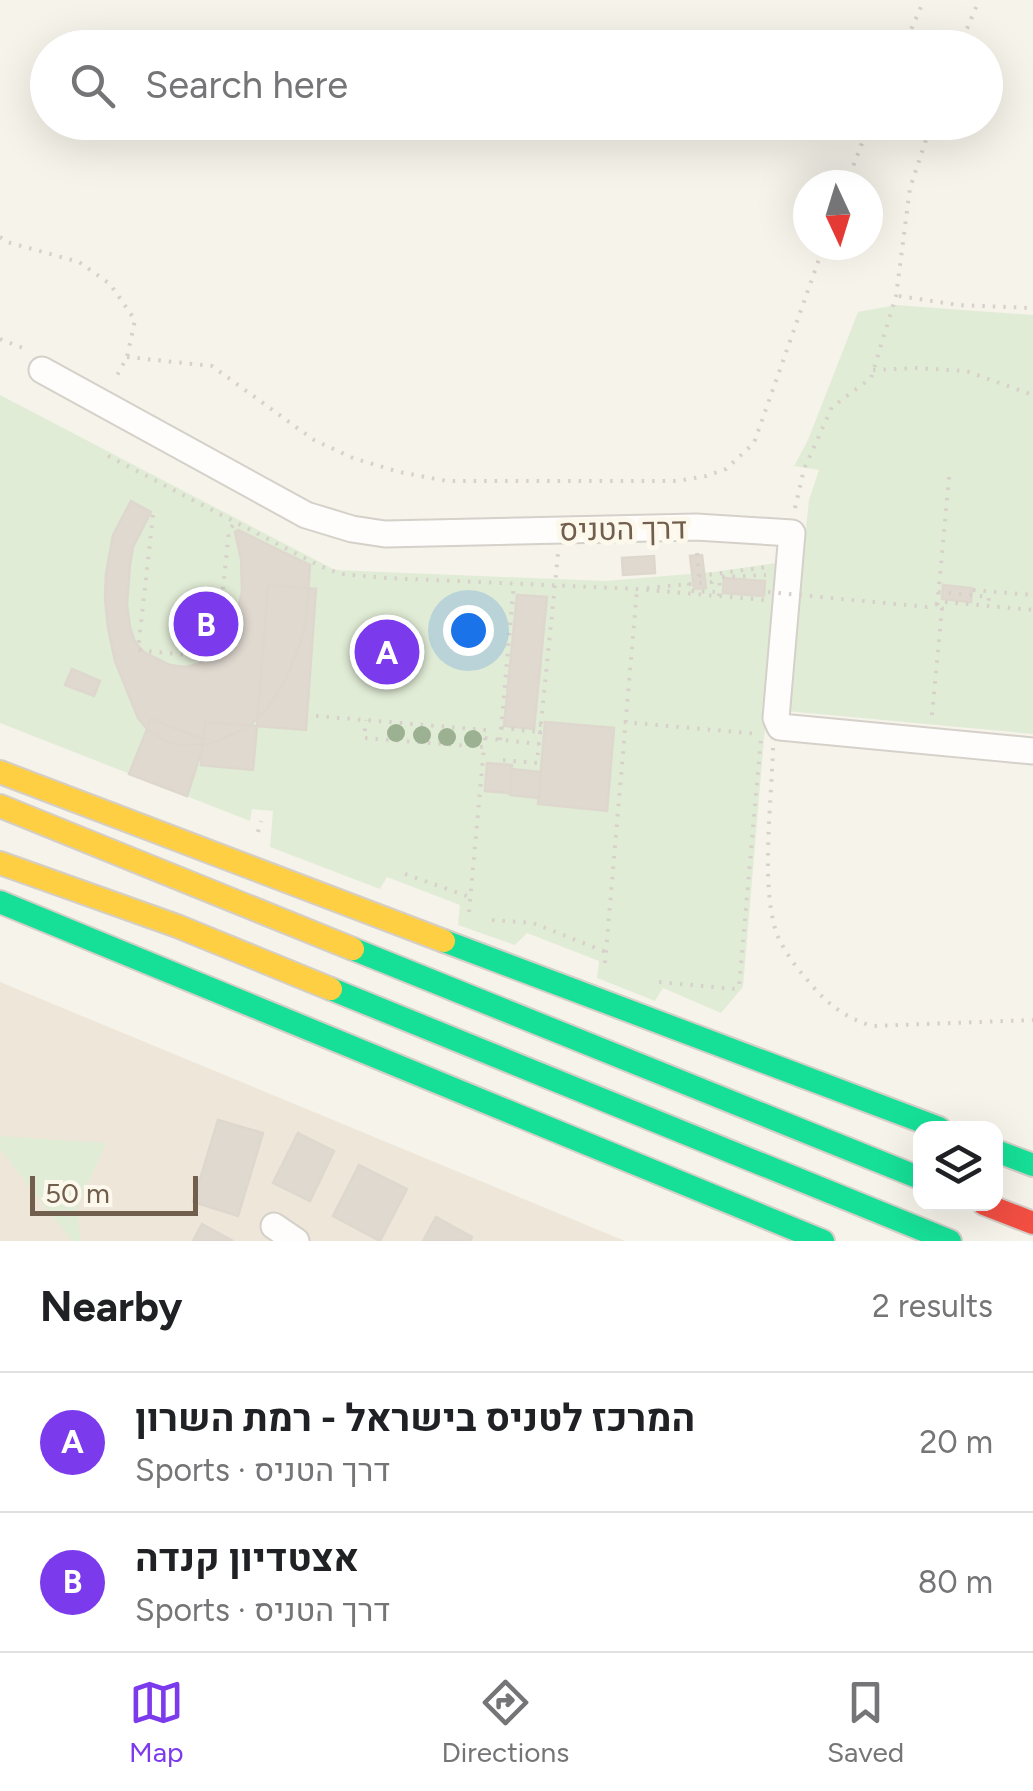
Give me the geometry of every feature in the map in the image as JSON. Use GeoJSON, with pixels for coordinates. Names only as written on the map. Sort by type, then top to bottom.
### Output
{"type":"FeatureCollection","features":[{"type":"Feature","properties":{"kind":"highway"},"geometry":{"type":"LineString","coordinates":[[0,772],[921,1121]]}},
{"type":"Feature","properties":{"kind":"highway"},"geometry":{"type":"LineString","coordinates":[[0,806],[913,1175]]}},
{"type":"Feature","properties":{"kind":"highway"},"geometry":{"type":"LineString","coordinates":[[0,864],[177,926],[950,1241]]}},
{"type":"Feature","properties":{"kind":"highway"},"geometry":{"type":"LineString","coordinates":[[0,902],[823,1241]]}},
{"type":"Feature","properties":{"kind":"highway"},"geometry":{"type":"LineString","coordinates":[[1003,1154],[1033,1165]]}},
{"type":"Feature","properties":{"kind":"highway"},"geometry":{"type":"LineString","coordinates":[[1001,1211],[1033,1224]]}},
{"type":"Feature","properties":{"kind":"street","name":"דרך הטניס"},"geometry":{"type":"LineString","coordinates":[[42,370],[306,515],[352,529],[385,534],[696,527],[792,533]]}},
{"type":"Feature","properties":{"kind":"street"},"geometry":{"type":"LineString","coordinates":[[792,533],[769,726],[1033,751]]}},
{"type":"Feature","properties":{"kind":"street"},"geometry":{"type":"LineString","coordinates":[[274,1226],[296,1241]]}},
{"type":"Feature","properties":{"kind":"path"},"geometry":{"type":"LineString","coordinates":[[911,30],[924,0]]}},
{"type":"Feature","properties":{"kind":"path"},"geometry":{"type":"LineString","coordinates":[[968,30],[980,0]]}},
{"type":"Feature","properties":{"kind":"path"},"geometry":{"type":"LineString","coordinates":[[852,170],[863,140]]}},
{"type":"Feature","properties":{"kind":"path"},"geometry":{"type":"LineString","coordinates":[[792,533],[804,468],[832,406],[870,378],[874,370],[896,296],[910,188],[926,140]]}},
{"type":"Feature","properties":{"kind":"path"},"geometry":{"type":"LineString","coordinates":[[0,237],[79,262],[110,284],[135,320],[127,357],[212,366],[314,440],[353,458],[399,472],[446,480],[676,481],[726,469],[754,443],[819,260]]}},
{"type":"Feature","properties":{"kind":"path"},"geometry":{"type":"LineString","coordinates":[[896,296],[958,305],[1033,308]]}},
{"type":"Feature","properties":{"kind":"path"},"geometry":{"type":"LineString","coordinates":[[0,340],[31,351],[42,370]]}},
{"type":"Feature","properties":{"kind":"path"},"geometry":{"type":"LineString","coordinates":[[874,370],[966,372],[1033,396]]}},
{"type":"Feature","properties":{"kind":"path"},"geometry":{"type":"LineString","coordinates":[[932,716],[942,608],[937,608],[938,592],[950,477]]}},
{"type":"Feature","properties":{"kind":"path"},"geometry":{"type":"LineString","coordinates":[[153,515],[138,650],[216,658],[229,530],[236,522]]}},
{"type":"Feature","properties":{"kind":"path"},"geometry":{"type":"LineString","coordinates":[[696,527],[699,580]]}},
{"type":"Feature","properties":{"kind":"path"},"geometry":{"type":"LineString","coordinates":[[637,589],[699,580],[712,582],[712,575],[779,566]]}},
{"type":"Feature","properties":{"kind":"path"},"geometry":{"type":"LineString","coordinates":[[503,760],[537,763],[556,573]]}},
{"type":"Feature","properties":{"kind":"path"},"geometry":{"type":"LineString","coordinates":[[719,594],[720,577],[764,575]]}},
{"type":"Feature","properties":{"kind":"path"},"geometry":{"type":"LineString","coordinates":[[500,740],[514,583]]}},
{"type":"Feature","properties":{"kind":"path"},"geometry":{"type":"LineString","coordinates":[[689,583],[689,590],[775,600],[777,583]]}},
{"type":"Feature","properties":{"kind":"path"},"geometry":{"type":"LineString","coordinates":[[637,589],[719,594]]}},
{"type":"Feature","properties":{"kind":"path"},"geometry":{"type":"LineString","coordinates":[[603,976],[637,589]]}},
{"type":"Feature","properties":{"kind":"path"},"geometry":{"type":"LineString","coordinates":[[973,590],[1033,595]]}},
{"type":"Feature","properties":{"kind":"path"},"geometry":{"type":"LineString","coordinates":[[768,592],[926,607],[945,602],[1033,610]]}},
{"type":"Feature","properties":{"kind":"path"},"geometry":{"type":"LineString","coordinates":[[938,592],[989,597],[988,606]]}},
{"type":"Feature","properties":{"kind":"path"},"geometry":{"type":"LineString","coordinates":[[1009,608],[1010,594]]}},
{"type":"Feature","properties":{"kind":"path"},"geometry":{"type":"LineString","coordinates":[[316,716],[486,730],[468,918]]}},
{"type":"Feature","properties":{"kind":"path"},"geometry":{"type":"LineString","coordinates":[[366,720],[364,738],[484,748]]}},
{"type":"Feature","properties":{"kind":"path"},"geometry":{"type":"LineString","coordinates":[[624,722],[751,733]]}},
{"type":"Feature","properties":{"kind":"path"},"geometry":{"type":"LineString","coordinates":[[501,728],[536,731],[537,724],[545,728]]}},
{"type":"Feature","properties":{"kind":"path"},"geometry":{"type":"LineString","coordinates":[[648,981],[739,987],[769,726]]}},
{"type":"Feature","properties":{"kind":"path"},"geometry":{"type":"LineString","coordinates":[[769,726],[768,887],[778,938],[807,980],[838,1010],[872,1026],[1033,1020]]}},
{"type":"Feature","properties":{"kind":"path"},"geometry":{"type":"LineString","coordinates":[[485,738],[539,744]]}},
{"type":"Feature","properties":{"kind":"path"},"geometry":{"type":"LineString","coordinates":[[613,740],[622,740]]}},
{"type":"Feature","properties":{"kind":"path"},"geometry":{"type":"LineString","coordinates":[[405,874],[470,898]]}},
{"type":"Feature","properties":{"kind":"path"},"geometry":{"type":"LineString","coordinates":[[484,919],[534,923],[606,952]]}},
{"type":"Feature","properties":{"kind":"shaded area"},"geometry":{"type":"Polygon","coordinates":[[[0,982],[625,1241],[0,1241],[0,982]]]}},
{"type":"Feature","properties":{"kind":"green space"},"geometry":{"type":"Polygon","coordinates":[[[896,305],[1033,315],[1033,734],[786,711],[809,500],[819,470],[794,466],[858,312],[896,305]]]}},
{"type":"Feature","properties":{"kind":"green space"},"geometry":{"type":"Polygon","coordinates":[[[0,395],[335,570],[605,581],[783,562],[743,987],[721,1013],[663,988],[655,1001],[597,978],[599,961],[527,933],[515,945],[458,925],[460,905],[387,877],[380,889],[270,847],[273,811],[252,809],[250,821],[0,723],[0,395]]]}},
{"type":"Feature","properties":{"kind":"green space"},"geometry":{"type":"Polygon","coordinates":[[[0,1136],[106,1143],[77,1209],[81,1241],[72,1241],[0,1149],[0,1136]]]}},
{"type":"Feature","properties":{"kind":"building"},"geometry":{"type":"Polygon","coordinates":[[[131,501],[151,512],[133,547],[127,605],[130,627],[144,652],[170,665],[198,664],[219,651],[228,638],[242,591],[235,532],[238,530],[310,565],[306,621],[285,681],[267,709],[247,728],[210,744],[180,745],[148,730],[138,718],[115,661],[105,599],[106,574],[113,535],[131,501]]]}},
{"type":"Feature","properties":{"kind":"building"},"geometry":{"type":"Polygon","coordinates":[[[702,555],[706,588],[694,589],[690,556],[702,555]]]}},
{"type":"Feature","properties":{"kind":"building"},"geometry":{"type":"Polygon","coordinates":[[[654,556],[655,573],[623,575],[622,558],[654,556]]]}},
{"type":"Feature","properties":{"kind":"building"},"geometry":{"type":"Polygon","coordinates":[[[724,578],[765,581],[764,596],[723,593],[724,578]]]}},
{"type":"Feature","properties":{"kind":"building"},"geometry":{"type":"Polygon","coordinates":[[[268,585],[316,589],[306,730],[257,726],[268,585]]]}},
{"type":"Feature","properties":{"kind":"building"},"geometry":{"type":"Polygon","coordinates":[[[943,585],[972,588],[971,602],[942,599],[943,585]]]}},
{"type":"Feature","properties":{"kind":"building"},"geometry":{"type":"Polygon","coordinates":[[[517,595],[547,597],[534,729],[504,726],[517,595]]]}},
{"type":"Feature","properties":{"kind":"building"},"geometry":{"type":"Polygon","coordinates":[[[72,669],[100,681],[94,696],[65,685],[72,669]]]}},
{"type":"Feature","properties":{"kind":"building"},"geometry":{"type":"Polygon","coordinates":[[[151,719],[203,739],[187,796],[129,774],[151,719]]]}},
{"type":"Feature","properties":{"kind":"building"},"geometry":{"type":"Polygon","coordinates":[[[205,722],[257,726],[253,770],[201,765],[205,722]]]}},
{"type":"Feature","properties":{"kind":"building"},"geometry":{"type":"Polygon","coordinates":[[[545,722],[614,728],[607,811],[538,804],[545,722]]]}},
{"type":"Feature","properties":{"kind":"building"},"geometry":{"type":"Polygon","coordinates":[[[487,763],[512,765],[510,793],[485,791],[487,763]]]}},
{"type":"Feature","properties":{"kind":"building"},"geometry":{"type":"Polygon","coordinates":[[[512,769],[541,772],[539,798],[510,795],[512,769]]]}},
{"type":"Feature","properties":{"kind":"building"},"geometry":{"type":"Polygon","coordinates":[[[218,1120],[263,1133],[238,1216],[193,1202],[218,1120]]]}},
{"type":"Feature","properties":{"kind":"building"},"geometry":{"type":"Polygon","coordinates":[[[298,1133],[334,1151],[310,1201],[273,1183],[298,1133]]]}},
{"type":"Feature","properties":{"kind":"building"},"geometry":{"type":"Polygon","coordinates":[[[359,1165],[407,1189],[380,1241],[333,1216],[359,1165]]]}},
{"type":"Feature","properties":{"kind":"building"},"geometry":{"type":"Polygon","coordinates":[[[436,1217],[472,1237],[470,1241],[423,1241],[436,1217]]]}},
{"type":"Feature","properties":{"kind":"building"},"geometry":{"type":"Polygon","coordinates":[[[202,1224],[233,1241],[193,1241],[202,1224]]]}},
{"type":"Feature","properties":{"kind":"traffic: fast"},"geometry":{"type":"LineString","coordinates":[[0,902],[823,1241]]}},
{"type":"Feature","properties":{"kind":"traffic: fast"},"geometry":{"type":"LineString","coordinates":[[444,941],[920,1121]]}},
{"type":"Feature","properties":{"kind":"traffic: fast"},"geometry":{"type":"LineString","coordinates":[[353,949],[913,1175]]}},
{"type":"Feature","properties":{"kind":"traffic: fast"},"geometry":{"type":"LineString","coordinates":[[331,989],[950,1241]]}},
{"type":"Feature","properties":{"kind":"traffic: fast"},"geometry":{"type":"LineString","coordinates":[[1003,1154],[1033,1165]]}},
{"type":"Feature","properties":{"kind":"traffic: slow"},"geometry":{"type":"LineString","coordinates":[[0,772],[444,941]]}},
{"type":"Feature","properties":{"kind":"traffic: slow"},"geometry":{"type":"LineString","coordinates":[[0,806],[353,949]]}},
{"type":"Feature","properties":{"kind":"traffic: slow"},"geometry":{"type":"LineString","coordinates":[[0,863],[177,926],[331,989]]}},
{"type":"Feature","properties":{"kind":"traffic: jam"},"geometry":{"type":"LineString","coordinates":[[1002,1211],[1033,1223]]}},
{"type":"Feature","properties":{"kind":"place","name":"אצטדיון קנדה"},"geometry":{"type":"Point","coordinates":[206,624]}},
{"type":"Feature","properties":{"kind":"place","name":"המרכז לטניס בישראל - רמת השרון"},"geometry":{"type":"Point","coordinates":[387,652]}}]}
